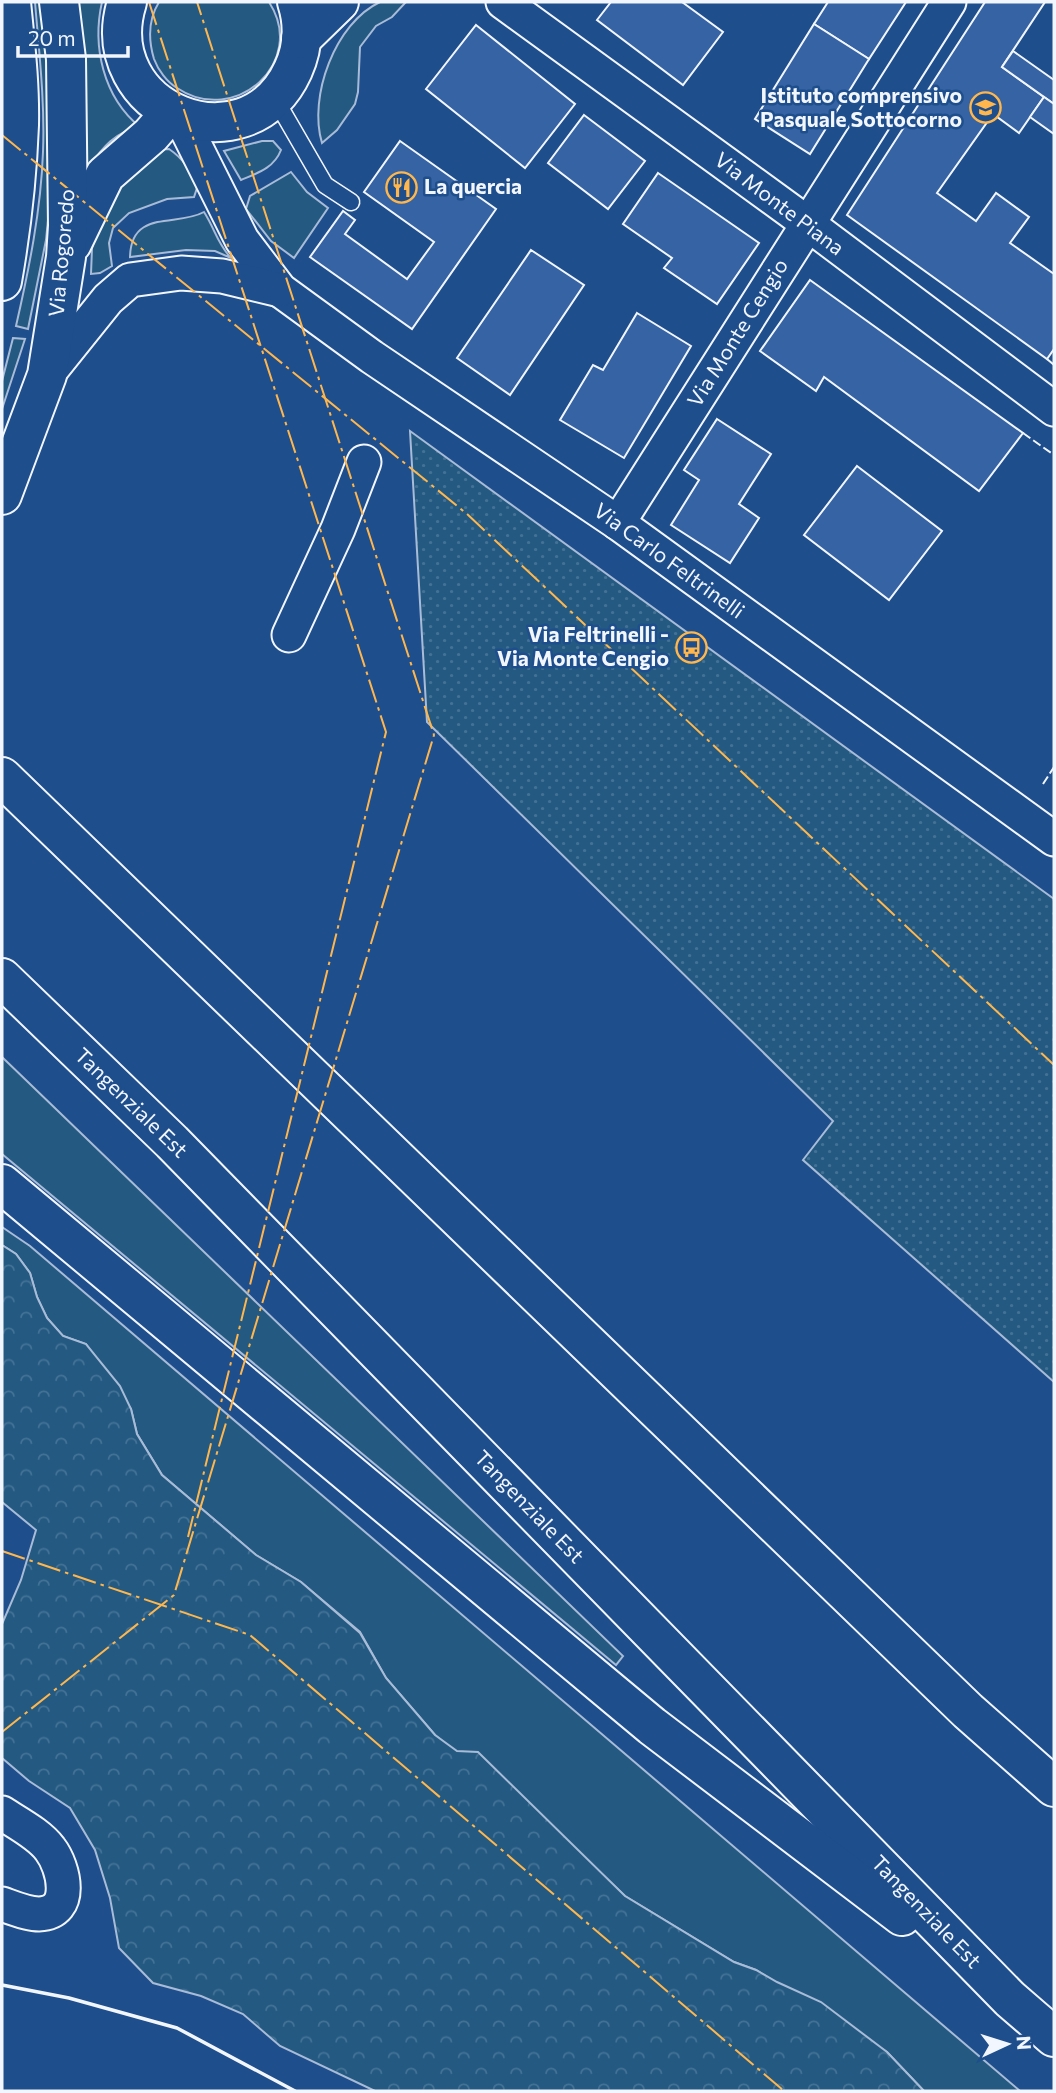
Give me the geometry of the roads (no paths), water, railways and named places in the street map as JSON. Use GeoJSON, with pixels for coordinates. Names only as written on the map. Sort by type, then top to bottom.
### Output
{"type":"FeatureCollection","features":[{"type":"Feature","properties":{"kind":"main road"},"geometry":{"type":"LineString","coordinates":[[2,281],[14,198],[19,124],[17,59],[10,2]]}},
{"type":"Feature","properties":{"kind":"main road","name":"Via Rogoredo"},"geometry":{"type":"LineString","coordinates":[[2,495],[47,376],[65,257],[68,226],[66,72],[59,2]]}},
{"type":"Feature","properties":{"kind":"main road"},"geometry":{"type":"LineString","coordinates":[[127,2],[122,24],[127,64],[141,87],[160,106],[196,121],[230,120],[254,111],[275,97],[288,80],[297,60],[301,39],[301,17],[297,2]]}},
{"type":"Feature","properties":{"kind":"main road"},"geometry":{"type":"LineString","coordinates":[[301,39],[339,2]]}},
{"type":"Feature","properties":{"kind":"main road"},"geometry":{"type":"LineString","coordinates":[[65,257],[104,174],[175,114]]}},
{"type":"Feature","properties":{"kind":"main road"},"geometry":{"type":"LineString","coordinates":[[3,778],[968,1711],[1054,1787]]}},
{"type":"Feature","properties":{"kind":"main road","name":"Tangenziale Est"},"geometry":{"type":"LineString","coordinates":[[2,978],[181,1152],[1010,1999],[1054,2037]]}},
{"type":"Feature","properties":{"kind":"main road"},"geometry":{"type":"LineString","coordinates":[[2,1184],[652,1726],[1010,1999]]}},
{"type":"Feature","properties":{"kind":"street","name":"Via Monte Piana"},"geometry":{"type":"LineString","coordinates":[[503,2],[1054,409]]}},
{"type":"Feature","properties":{"kind":"street","name":"Via Monte Cengio"},"geometry":{"type":"LineString","coordinates":[[618,523],[949,2]]}},
{"type":"Feature","properties":{"kind":"street","name":"Via Carlo Feltrinelli"},"geometry":{"type":"LineString","coordinates":[[175,114],[242,240],[280,290],[372,357],[618,523],[1054,838]]}},
{"type":"Feature","properties":{"kind":"street","name":"Via Carlo Feltrinelli"},"geometry":{"type":"LineString","coordinates":[[47,376],[108,299],[130,280],[181,273],[222,276],[280,290]]}},
{"type":"Feature","properties":{"kind":"street"},"geometry":{"type":"LineString","coordinates":[[289,635],[338,529],[364,462]]}},
{"type":"Feature","properties":{"kind":"street"},"geometry":{"type":"LineString","coordinates":[[2,1812],[48,1846],[63,1874],[64,1889],[60,1902],[49,1912],[38,1914],[2,1904]]}},
{"type":"Feature","properties":{"kind":"lane"},"geometry":{"type":"LineString","coordinates":[[275,97],[325,185],[351,202]]}},
{"type":"Feature","properties":{"kind":"place","name":"Istituto comprensivo Pasquale Sottocorno"},"geometry":{"type":"Point","coordinates":[985,108]}},
{"type":"Feature","properties":{"kind":"place","name":"La quercia"},"geometry":{"type":"Point","coordinates":[401,187]}},
{"type":"Feature","properties":{"kind":"place","name":"Via Feltrinelli - Via Monte Cengio"},"geometry":{"type":"Point","coordinates":[692,647]}}]}
